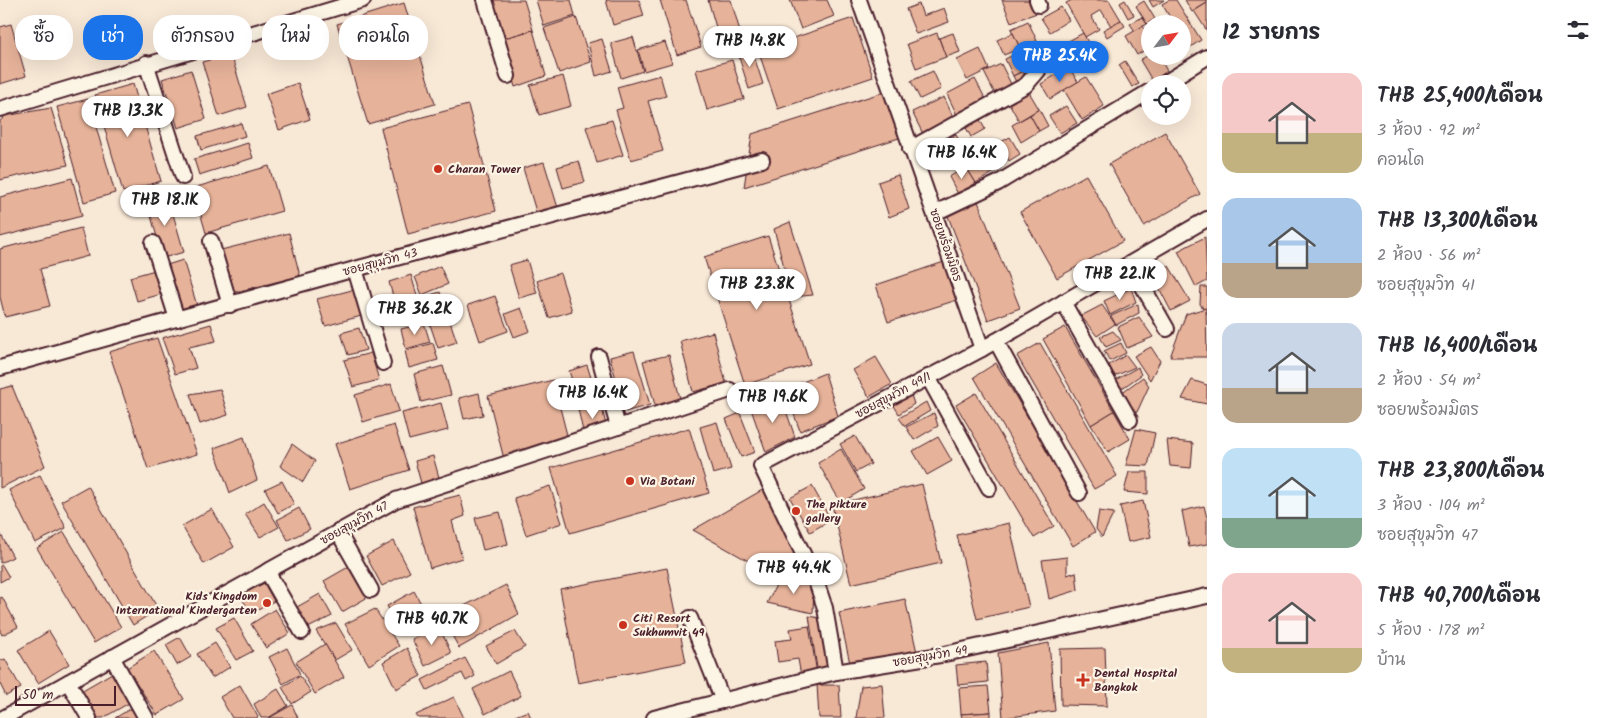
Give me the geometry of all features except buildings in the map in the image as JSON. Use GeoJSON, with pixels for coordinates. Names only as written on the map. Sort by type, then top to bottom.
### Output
{"type":"FeatureCollection","features":[{"type":"Feature","properties":{"kind":"street"},"geometry":{"type":"LineString","coordinates":[[0,109],[146,63],[363,0]]}},
{"type":"Feature","properties":{"kind":"street"},"geometry":{"type":"LineString","coordinates":[[485,0],[508,76]]}},
{"type":"Feature","properties":{"kind":"street","name":"ซอยพร้อมมิตร"},"geometry":{"type":"LineString","coordinates":[[858,0],[982,349]]}},
{"type":"Feature","properties":{"kind":"street"},"geometry":{"type":"LineString","coordinates":[[1178,75],[1207,57]]}},
{"type":"Feature","properties":{"kind":"street"},"geometry":{"type":"LineString","coordinates":[[910,149],[1026,85],[1038,71],[1039,58]]}},
{"type":"Feature","properties":{"kind":"street"},"geometry":{"type":"LineString","coordinates":[[146,63],[183,177]]}},
{"type":"Feature","properties":{"kind":"street"},"geometry":{"type":"LineString","coordinates":[[935,213],[998,183],[1141,96]]}},
{"type":"Feature","properties":{"kind":"street","name":"ซอยสุขุมวิท 43"},"geometry":{"type":"LineString","coordinates":[[0,368],[355,269],[762,160]]}},
{"type":"Feature","properties":{"kind":"street","name":"ซอยสุขุมวิท 49/1"},"geometry":{"type":"LineString","coordinates":[[836,672],[825,608],[816,582],[761,466],[982,349],[1207,219]]}},
{"type":"Feature","properties":{"kind":"street"},"geometry":{"type":"LineString","coordinates":[[211,241],[230,305]]}},
{"type":"Feature","properties":{"kind":"street"},"geometry":{"type":"LineString","coordinates":[[152,243],[177,319]]}},
{"type":"Feature","properties":{"kind":"street"},"geometry":{"type":"LineString","coordinates":[[1130,264],[1167,330]]}},
{"type":"Feature","properties":{"kind":"street"},"geometry":{"type":"LineString","coordinates":[[355,269],[383,363]]}},
{"type":"Feature","properties":{"kind":"street"},"geometry":{"type":"LineString","coordinates":[[1063,302],[1130,420]]}},
{"type":"Feature","properties":{"kind":"street"},"geometry":{"type":"LineString","coordinates":[[996,341],[1079,493]]}},
{"type":"Feature","properties":{"kind":"street"},"geometry":{"type":"LineString","coordinates":[[599,357],[618,427]]}},
{"type":"Feature","properties":{"kind":"street"},"geometry":{"type":"LineString","coordinates":[[928,377],[989,488]]}},
{"type":"Feature","properties":{"kind":"street","name":"ซอยสุขุมวิท 47"},"geometry":{"type":"LineString","coordinates":[[3,718],[396,500],[730,390]]}},
{"type":"Feature","properties":{"kind":"street"},"geometry":{"type":"LineString","coordinates":[[338,532],[371,590]]}},
{"type":"Feature","properties":{"kind":"street"},"geometry":{"type":"LineString","coordinates":[[267,572],[302,632]]}},
{"type":"Feature","properties":{"kind":"street","name":"ซอยสุขุมวิท 49"},"geometry":{"type":"LineString","coordinates":[[654,718],[836,672],[940,655],[1207,596]]}},
{"type":"Feature","properties":{"kind":"street"},"geometry":{"type":"LineString","coordinates":[[690,618],[723,701]]}},
{"type":"Feature","properties":{"kind":"street"},"geometry":{"type":"LineString","coordinates":[[112,657],[146,718]]}},
{"type":"Feature","properties":{"kind":"street"},"geometry":{"type":"LineString","coordinates":[[68,682],[89,718]]}},
{"type":"Feature","properties":{"kind":"place","name":"Charan Tower"},"geometry":{"type":"Point","coordinates":[438,169]}},
{"type":"Feature","properties":{"kind":"place","name":"Via Botani"},"geometry":{"type":"Point","coordinates":[630,481]}},
{"type":"Feature","properties":{"kind":"place","name":"The pikture gallery"},"geometry":{"type":"Point","coordinates":[796,511]}},
{"type":"Feature","properties":{"kind":"place","name":"Kids Kingdom International Kindergarten"},"geometry":{"type":"Point","coordinates":[267,603]}},
{"type":"Feature","properties":{"kind":"place","name":"Citi Resort Sukhumvit 49"},"geometry":{"type":"Point","coordinates":[623,625]}},
{"type":"Feature","properties":{"kind":"place","name":"Dental Hospital Bangkok"},"geometry":{"type":"Point","coordinates":[1083,680]}}]}
